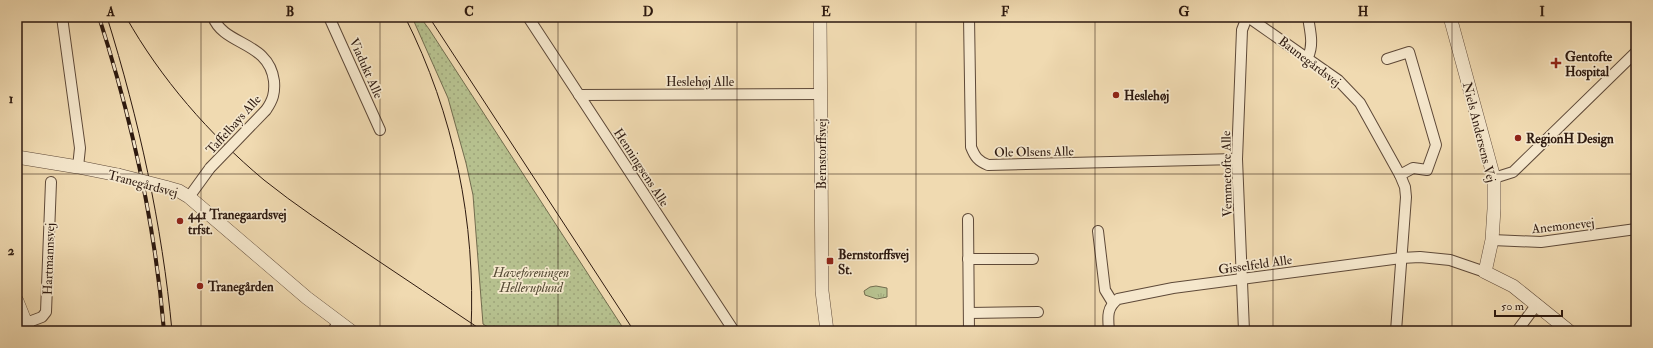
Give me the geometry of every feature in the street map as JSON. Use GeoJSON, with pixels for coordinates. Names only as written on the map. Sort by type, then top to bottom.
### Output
{"type":"FeatureCollection","features":[{"type":"Feature","properties":{"kind":"street"},"geometry":{"type":"LineString","coordinates":[[62,17],[80,148],[78,167]]}},
{"type":"Feature","properties":{"kind":"street","name":"Taffelbays Alle"},"geometry":{"type":"LineString","coordinates":[[189,197],[210,168],[266,110],[272,102],[275,90],[269,65],[260,53],[221,29],[213,17]]}},
{"type":"Feature","properties":{"kind":"street","name":"Viadukt Alle"},"geometry":{"type":"LineString","coordinates":[[329,17],[380,130]]}},
{"type":"Feature","properties":{"kind":"street","name":"Henningsens Alle"},"geometry":{"type":"LineString","coordinates":[[528,17],[734,331]]}},
{"type":"Feature","properties":{"kind":"street","name":"Bernstorffsvej"},"geometry":{"type":"LineString","coordinates":[[819,331],[822,291],[820,17]]}},
{"type":"Feature","properties":{"kind":"street","name":"Ole Olsens Alle"},"geometry":{"type":"LineString","coordinates":[[969,17],[971,147],[975,156],[980,162],[988,165],[1237,159]]}},
{"type":"Feature","properties":{"kind":"street","name":"Vemmetofte Alle"},"geometry":{"type":"LineString","coordinates":[[1244,331],[1237,159],[1242,30],[1248,17]]}},
{"type":"Feature","properties":{"kind":"street","name":"Baunegårdsvej"},"geometry":{"type":"LineString","coordinates":[[1248,17],[1308,57],[1338,80],[1360,103],[1400,175],[1405,187],[1406,197],[1396,331]]}},
{"type":"Feature","properties":{"kind":"street"},"geometry":{"type":"LineString","coordinates":[[1308,17],[1312,40],[1308,57]]}},
{"type":"Feature","properties":{"kind":"street","name":"Niels Andersens Vej"},"geometry":{"type":"LineString","coordinates":[[1450,17],[1494,178],[1492,240],[1485,272]]}},
{"type":"Feature","properties":{"kind":"street"},"geometry":{"type":"LineString","coordinates":[[1387,58],[1409,52],[1436,145],[1427,170],[1413,168],[1400,175]]}},
{"type":"Feature","properties":{"kind":"street"},"geometry":{"type":"LineString","coordinates":[[1494,178],[1513,172],[1636,52]]}},
{"type":"Feature","properties":{"kind":"street","name":"Heslehøj Alle"},"geometry":{"type":"LineString","coordinates":[[579,95],[821,94]]}},
{"type":"Feature","properties":{"kind":"street","name":"Tranegårdsvej"},"geometry":{"type":"LineString","coordinates":[[17,157],[118,175],[179,191],[189,197],[296,289],[336,327],[351,331]]}},
{"type":"Feature","properties":{"kind":"street","name":"Hartmannsvej"},"geometry":{"type":"LineString","coordinates":[[17,301],[27,327],[42,317],[46,312],[51,182]]}},
{"type":"Feature","properties":{"kind":"street"},"geometry":{"type":"LineString","coordinates":[[968,219],[969,331]]}},
{"type":"Feature","properties":{"kind":"street","name":"Anemonevej"},"geometry":{"type":"LineString","coordinates":[[1492,240],[1541,242],[1636,228]]}},
{"type":"Feature","properties":{"kind":"street"},"geometry":{"type":"LineString","coordinates":[[1098,231],[1105,290],[1113,303],[1108,313],[1109,331]]}},
{"type":"Feature","properties":{"kind":"street"},"geometry":{"type":"LineString","coordinates":[[1401,258],[1420,257],[1450,260],[1485,272],[1512,286],[1537,304],[1569,331]]}},
{"type":"Feature","properties":{"kind":"street","name":"Gisselfeld Alle"},"geometry":{"type":"LineString","coordinates":[[1113,303],[1118,299],[1174,288],[1401,258]]}},
{"type":"Feature","properties":{"kind":"street"},"geometry":{"type":"LineString","coordinates":[[968,259],[1033,259]]}},
{"type":"Feature","properties":{"kind":"street","name":"Bernstorffsvej"},"geometry":{"type":"LineString","coordinates":[[822,291],[827,331]]}},
{"type":"Feature","properties":{"kind":"street"},"geometry":{"type":"LineString","coordinates":[[1517,331],[1537,304]]}},
{"type":"Feature","properties":{"kind":"street"},"geometry":{"type":"LineString","coordinates":[[969,313],[1038,312]]}},
{"type":"Feature","properties":{"kind":"green space","name":"Haveforeningen Helleruplund"},"geometry":{"type":"Polygon","coordinates":[[[412,17],[420,17],[429,29],[625,331],[494,331],[483,324],[473,195],[466,163],[448,98],[412,17]]]}},
{"type":"Feature","properties":{"kind":"green space"},"geometry":{"type":"Polygon","coordinates":[[[876,286],[887,288],[887,297],[877,299],[865,295],[864,291],[870,287],[876,286]]]}},
{"type":"Feature","properties":{"kind":"tram line"},"geometry":{"type":"LineString","coordinates":[[107,17],[119,56],[148,172],[162,251],[172,331]]}},
{"type":"Feature","properties":{"kind":"tram line"},"geometry":{"type":"LineString","coordinates":[[126,17],[140,40],[171,84],[205,125],[264,180],[362,250],[483,331]]}},
{"type":"Feature","properties":{"kind":"tram line"},"geometry":{"type":"LineString","coordinates":[[405,17],[437,92],[449,130],[458,170],[470,250],[472,290],[471,331]]}},
{"type":"Feature","properties":{"kind":"tram line"},"geometry":{"type":"LineString","coordinates":[[429,17],[634,331]]}},
{"type":"Feature","properties":{"kind":"railway"},"geometry":{"type":"LineString","coordinates":[[99,17],[132,133],[155,251],[164,331]]}},
{"type":"Feature","properties":{"kind":"place","name":"Gentofte Hospital"},"geometry":{"type":"Point","coordinates":[1556,63]}},
{"type":"Feature","properties":{"kind":"place","name":"Heslehøj"},"geometry":{"type":"Point","coordinates":[1116,95]}},
{"type":"Feature","properties":{"kind":"place","name":"RegionH Design"},"geometry":{"type":"Point","coordinates":[1518,138]}},
{"type":"Feature","properties":{"kind":"place","name":"441 Tranegaardsvej trfst."},"geometry":{"type":"Point","coordinates":[180,221]}},
{"type":"Feature","properties":{"kind":"place","name":"Bernstorffsvej St."},"geometry":{"type":"Point","coordinates":[830,261]}},
{"type":"Feature","properties":{"kind":"place","name":"Tranegården"},"geometry":{"type":"Point","coordinates":[200,286]}}]}
